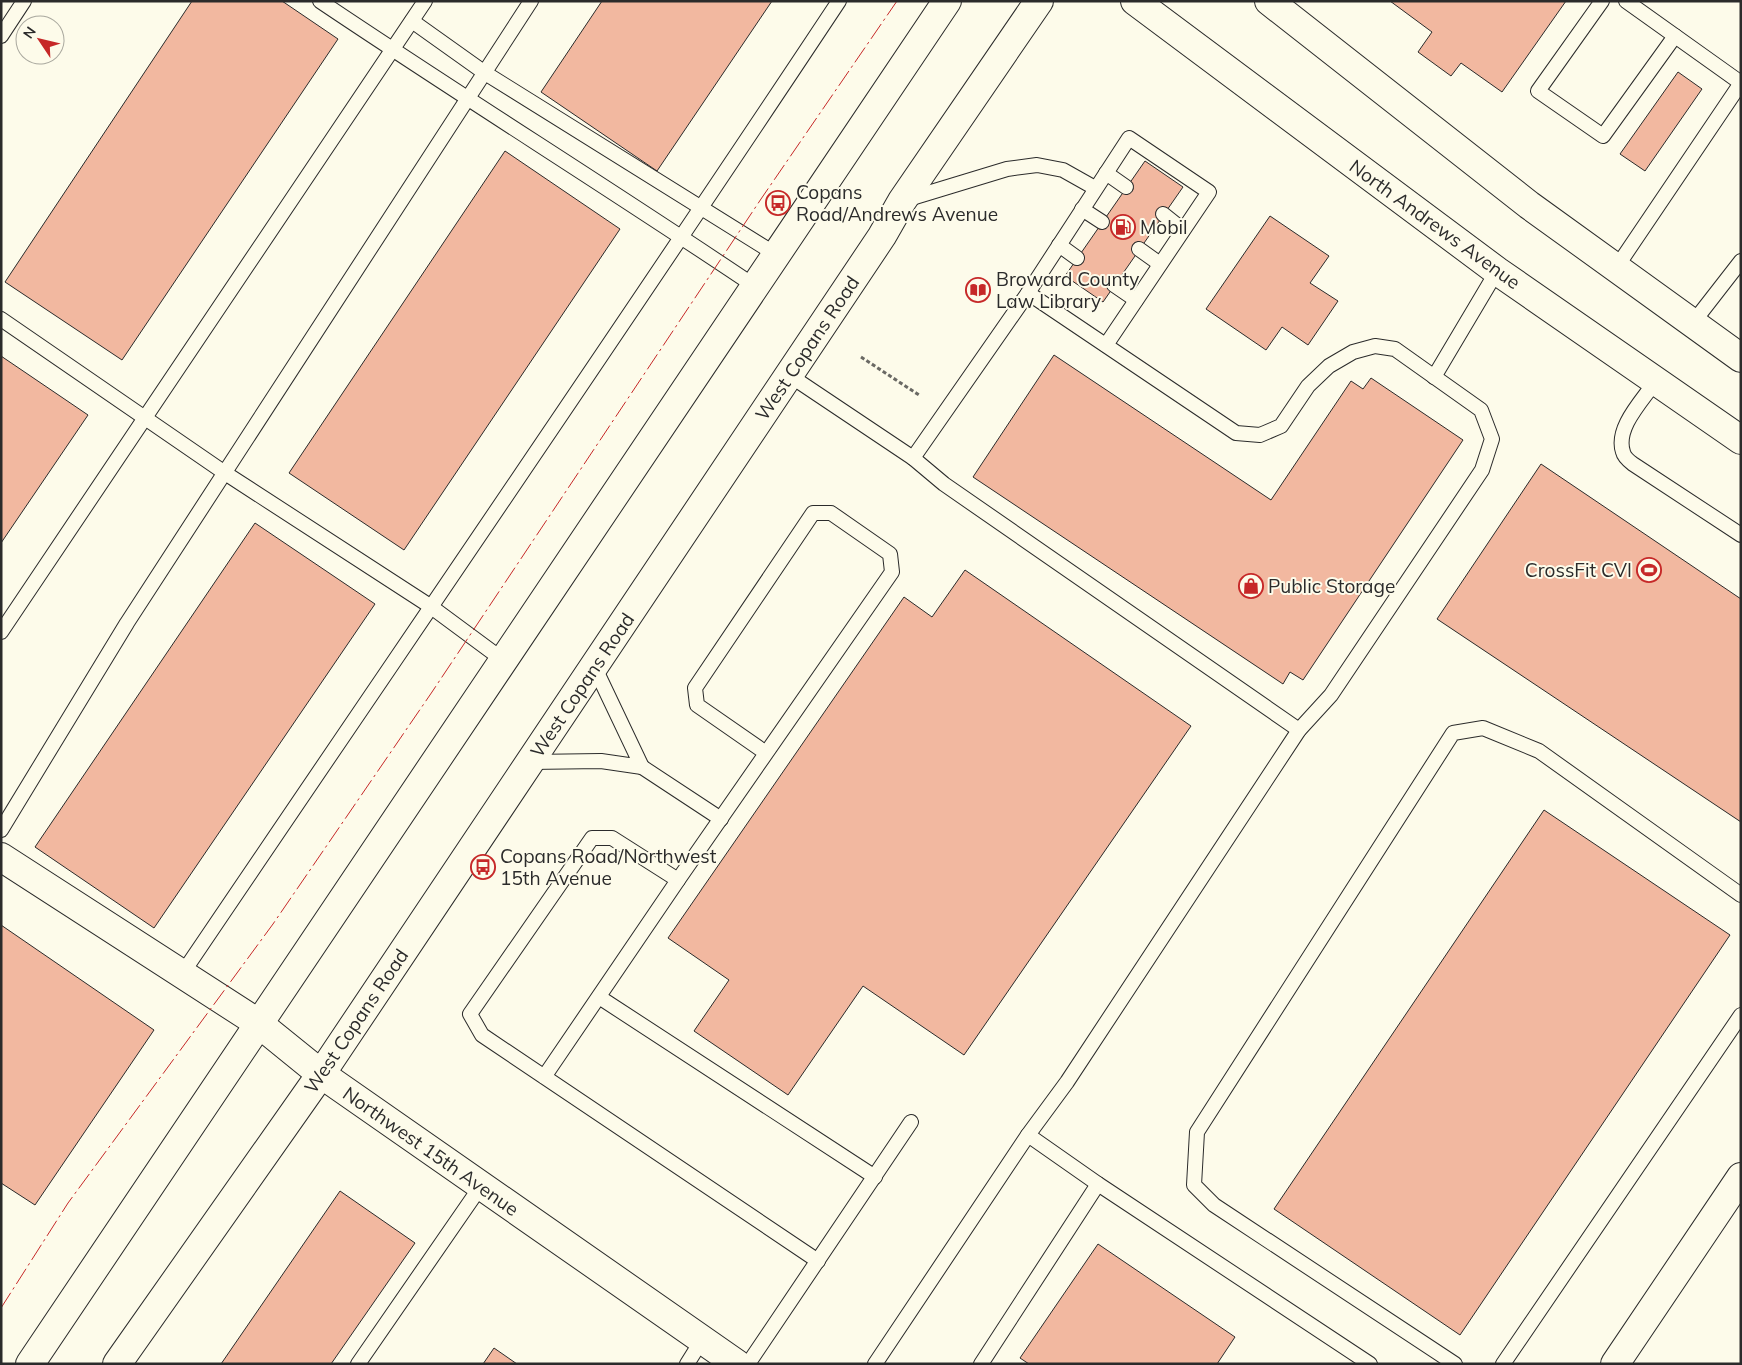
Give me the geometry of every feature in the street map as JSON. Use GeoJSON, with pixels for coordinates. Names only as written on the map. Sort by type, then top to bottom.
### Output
{"type":"FeatureCollection","features":[{"type":"Feature","properties":{"kind":"main road"},"geometry":{"type":"LineString","coordinates":[[30,1364],[947,1]]}},
{"type":"Feature","properties":{"kind":"main road","name":"West Copans Road"},"geometry":{"type":"LineString","coordinates":[[117,1364],[321,1074],[789,376],[882,236],[902,201],[1039,1]]}},
{"type":"Feature","properties":{"kind":"main road","name":"North Andrews Avenue"},"geometry":{"type":"LineString","coordinates":[[1135,1],[1497,271],[1741,440]]}},
{"type":"Feature","properties":{"kind":"main road"},"geometry":{"type":"LineString","coordinates":[[1268,1],[1529,205],[1741,358]]}},
{"type":"Feature","properties":{"kind":"main road","name":"Northwest 15th Avenue"},"geometry":{"type":"LineString","coordinates":[[1,856],[258,1023],[321,1074],[737,1364]]}},
{"type":"Feature","properties":{"kind":"main road"},"geometry":{"type":"LineString","coordinates":[[1615,1364],[1741,1177]]}},
{"type":"Feature","properties":{"kind":"lane"},"geometry":{"type":"LineString","coordinates":[[1,36],[24,1]]}},
{"type":"Feature","properties":{"kind":"lane"},"geometry":{"type":"LineString","coordinates":[[320,1],[756,287]]}},
{"type":"Feature","properties":{"kind":"lane"},"geometry":{"type":"LineString","coordinates":[[1,632],[425,1]]}},
{"type":"Feature","properties":{"kind":"lane"},"geometry":{"type":"LineString","coordinates":[[1,830],[127,623],[531,1]]}},
{"type":"Feature","properties":{"kind":"lane"},"geometry":{"type":"LineString","coordinates":[[182,974],[430,606],[702,208],[838,1]]}},
{"type":"Feature","properties":{"kind":"lane"},"geometry":{"type":"LineString","coordinates":[[1602,1],[1538,90],[1603,136],[1675,36]]}},
{"type":"Feature","properties":{"kind":"lane"},"geometry":{"type":"LineString","coordinates":[[1616,268],[1741,83],[1626,1]]}},
{"type":"Feature","properties":{"kind":"lane"},"geometry":{"type":"LineString","coordinates":[[412,21],[485,73],[778,254]]}},
{"type":"Feature","properties":{"kind":"lane"},"geometry":{"type":"LineString","coordinates":[[913,458],[1028,293],[1129,138],[1209,192],[1106,345]]}},
{"type":"Feature","properties":{"kind":"lane"},"geometry":{"type":"LineString","coordinates":[[902,201],[1007,169],[1037,165],[1064,170],[1095,188]]}},
{"type":"Feature","properties":{"kind":"lane"},"geometry":{"type":"LineString","coordinates":[[1106,173],[1126,187]]}},
{"type":"Feature","properties":{"kind":"lane"},"geometry":{"type":"LineString","coordinates":[[1082,209],[1102,222]]}},
{"type":"Feature","properties":{"kind":"lane"},"geometry":{"type":"LineString","coordinates":[[1163,214],[1183,230]]}},
{"type":"Feature","properties":{"kind":"lane"},"geometry":{"type":"LineString","coordinates":[[1059,245],[1078,258]]}},
{"type":"Feature","properties":{"kind":"lane"},"geometry":{"type":"LineString","coordinates":[[1140,249],[1160,264]]}},
{"type":"Feature","properties":{"kind":"lane"},"geometry":{"type":"LineString","coordinates":[[1692,324],[1741,261]]}},
{"type":"Feature","properties":{"kind":"lane"},"geometry":{"type":"LineString","coordinates":[[1434,377],[1497,271]]}},
{"type":"Feature","properties":{"kind":"lane"},"geometry":{"type":"LineString","coordinates":[[1114,285],[1136,300]]}},
{"type":"Feature","properties":{"kind":"lane"},"geometry":{"type":"LineString","coordinates":[[874,1364],[1028,1135],[1067,1082],[1299,730],[1331,695],[1482,470],[1492,439],[1481,410],[1396,349],[1375,346],[1353,352],[1329,366],[1308,386],[1281,426],[1260,435],[1236,433],[1028,293]]}},
{"type":"Feature","properties":{"kind":"lane"},"geometry":{"type":"LineString","coordinates":[[1,320],[225,473],[430,606],[503,660]]}},
{"type":"Feature","properties":{"kind":"lane"},"geometry":{"type":"LineString","coordinates":[[789,376],[913,458],[944,484],[1299,730]]}},
{"type":"Feature","properties":{"kind":"lane"},"geometry":{"type":"LineString","coordinates":[[1655,382],[1623,429],[1621,440],[1623,454],[1633,464],[1741,535]]}},
{"type":"Feature","properties":{"kind":"lane"},"geometry":{"type":"LineString","coordinates":[[544,1077],[892,572],[890,554],[831,513],[813,513],[695,688],[697,705],[766,754]]}},
{"type":"Feature","properties":{"kind":"lane"},"geometry":{"type":"LineString","coordinates":[[594,666],[642,767]]}},
{"type":"Feature","properties":{"kind":"lane"},"geometry":{"type":"LineString","coordinates":[[1455,1364],[1214,1205],[1194,1185],[1197,1132],[1453,733],[1483,728],[1538,750],[1741,895]]}},
{"type":"Feature","properties":{"kind":"lane"},"geometry":{"type":"LineString","coordinates":[[530,762],[601,761],[642,767],[721,819]]}},
{"type":"Feature","properties":{"kind":"lane"},"geometry":{"type":"LineString","coordinates":[[678,880],[612,838],[592,838],[470,1014],[482,1035],[818,1261]]}},
{"type":"Feature","properties":{"kind":"lane"},"geometry":{"type":"LineString","coordinates":[[599,997],[875,1177]]}},
{"type":"Feature","properties":{"kind":"lane"},"geometry":{"type":"LineString","coordinates":[[1503,1364],[1741,1015]]}},
{"type":"Feature","properties":{"kind":"lane"},"geometry":{"type":"LineString","coordinates":[[748,1364],[911,1122]]}},
{"type":"Feature","properties":{"kind":"lane"},"geometry":{"type":"LineString","coordinates":[[1028,1135],[1098,1184],[1370,1364]]}},
{"type":"Feature","properties":{"kind":"lane"},"geometry":{"type":"LineString","coordinates":[[981,1364],[1098,1184]]}},
{"type":"Feature","properties":{"kind":"lane"},"geometry":{"type":"LineString","coordinates":[[358,1364],[481,1186]]}},
{"type":"Feature","properties":{"kind":"lane"},"geometry":{"type":"LineString","coordinates":[[687,1364],[702,1340]]}},
{"type":"Feature","properties":{"kind":"path"},"geometry":{"type":"LineString","coordinates":[[861,357],[919,395]]}},
{"type":"Feature","properties":{"kind":"building"},"geometry":{"type":"Polygon","coordinates":[[[192,1],[282,1],[338,39],[122,360],[5,282],[192,1]]]}},
{"type":"Feature","properties":{"kind":"building"},"geometry":{"type":"Polygon","coordinates":[[[602,1],[772,1],[657,171],[541,92],[602,1]]]}},
{"type":"Feature","properties":{"kind":"building"},"geometry":{"type":"Polygon","coordinates":[[[1390,1],[1566,1],[1502,92],[1461,63],[1451,76],[1418,52],[1432,32],[1390,1]]]}},
{"type":"Feature","properties":{"kind":"building"},"geometry":{"type":"Polygon","coordinates":[[[1678,72],[1702,89],[1645,171],[1620,154],[1678,72]]]}},
{"type":"Feature","properties":{"kind":"building"},"geometry":{"type":"Polygon","coordinates":[[[505,151],[620,229],[404,550],[289,473],[505,151]]]}},
{"type":"Feature","properties":{"kind":"building"},"geometry":{"type":"Polygon","coordinates":[[[1145,161],[1183,187],[1103,302],[1065,276],[1145,161]]]}},
{"type":"Feature","properties":{"kind":"building"},"geometry":{"type":"Polygon","coordinates":[[[1270,216],[1329,256],[1310,283],[1338,301],[1308,345],[1282,327],[1266,350],[1206,309],[1270,216]]]}},
{"type":"Feature","properties":{"kind":"building","name":"Public Storage"},"geometry":{"type":"Polygon","coordinates":[[[1054,355],[1271,500],[1351,381],[1363,389],[1371,378],[1463,440],[1303,680],[1290,672],[1283,684],[973,477],[1054,355]]]}},
{"type":"Feature","properties":{"kind":"building"},"geometry":{"type":"Polygon","coordinates":[[[1,356],[88,415],[1,543],[1,356]]]}},
{"type":"Feature","properties":{"kind":"building"},"geometry":{"type":"Polygon","coordinates":[[[1541,464],[1741,599],[1741,822],[1437,619],[1541,464]]]}},
{"type":"Feature","properties":{"kind":"building"},"geometry":{"type":"Polygon","coordinates":[[[255,523],[375,604],[154,928],[35,847],[255,523]]]}},
{"type":"Feature","properties":{"kind":"building"},"geometry":{"type":"Polygon","coordinates":[[[965,570],[1191,726],[964,1055],[863,986],[788,1095],[694,1031],[729,980],[668,938],[904,597],[932,617],[965,570]]]}},
{"type":"Feature","properties":{"kind":"building"},"geometry":{"type":"Polygon","coordinates":[[[1544,810],[1730,935],[1460,1335],[1274,1209],[1544,810]]]}},
{"type":"Feature","properties":{"kind":"building"},"geometry":{"type":"Polygon","coordinates":[[[1,925],[154,1030],[35,1205],[1,1183],[1,925]]]}},
{"type":"Feature","properties":{"kind":"building"},"geometry":{"type":"Polygon","coordinates":[[[340,1191],[415,1243],[331,1364],[221,1364],[340,1191]]]}},
{"type":"Feature","properties":{"kind":"building"},"geometry":{"type":"Polygon","coordinates":[[[1098,1244],[1235,1337],[1217,1364],[1029,1364],[1020,1358],[1098,1244]]]}},
{"type":"Feature","properties":{"kind":"building"},"geometry":{"type":"Polygon","coordinates":[[[494,1348],[517,1364],[483,1364],[494,1348]]]}},
{"type":"Feature","properties":{"kind":"power"},"geometry":{"type":"LineString","coordinates":[[1,1308],[68,1203],[273,924],[432,692],[761,199],[897,1]]}},
{"type":"Feature","properties":{"kind":"place","name":"Copans Road/Andrews Avenue"},"geometry":{"type":"Point","coordinates":[778,203]}},
{"type":"Feature","properties":{"kind":"place","name":"Mobil"},"geometry":{"type":"Point","coordinates":[1123,227]}},
{"type":"Feature","properties":{"kind":"place","name":"Broward County Law Library"},"geometry":{"type":"Point","coordinates":[978,290]}},
{"type":"Feature","properties":{"kind":"place","name":"CrossFit CVI"},"geometry":{"type":"Point","coordinates":[1649,570]}},
{"type":"Feature","properties":{"kind":"place","name":"Public Storage"},"geometry":{"type":"Point","coordinates":[1251,586]}},
{"type":"Feature","properties":{"kind":"place","name":"Copans Road/Northwest 15th Avenue"},"geometry":{"type":"Point","coordinates":[483,867]}}]}
